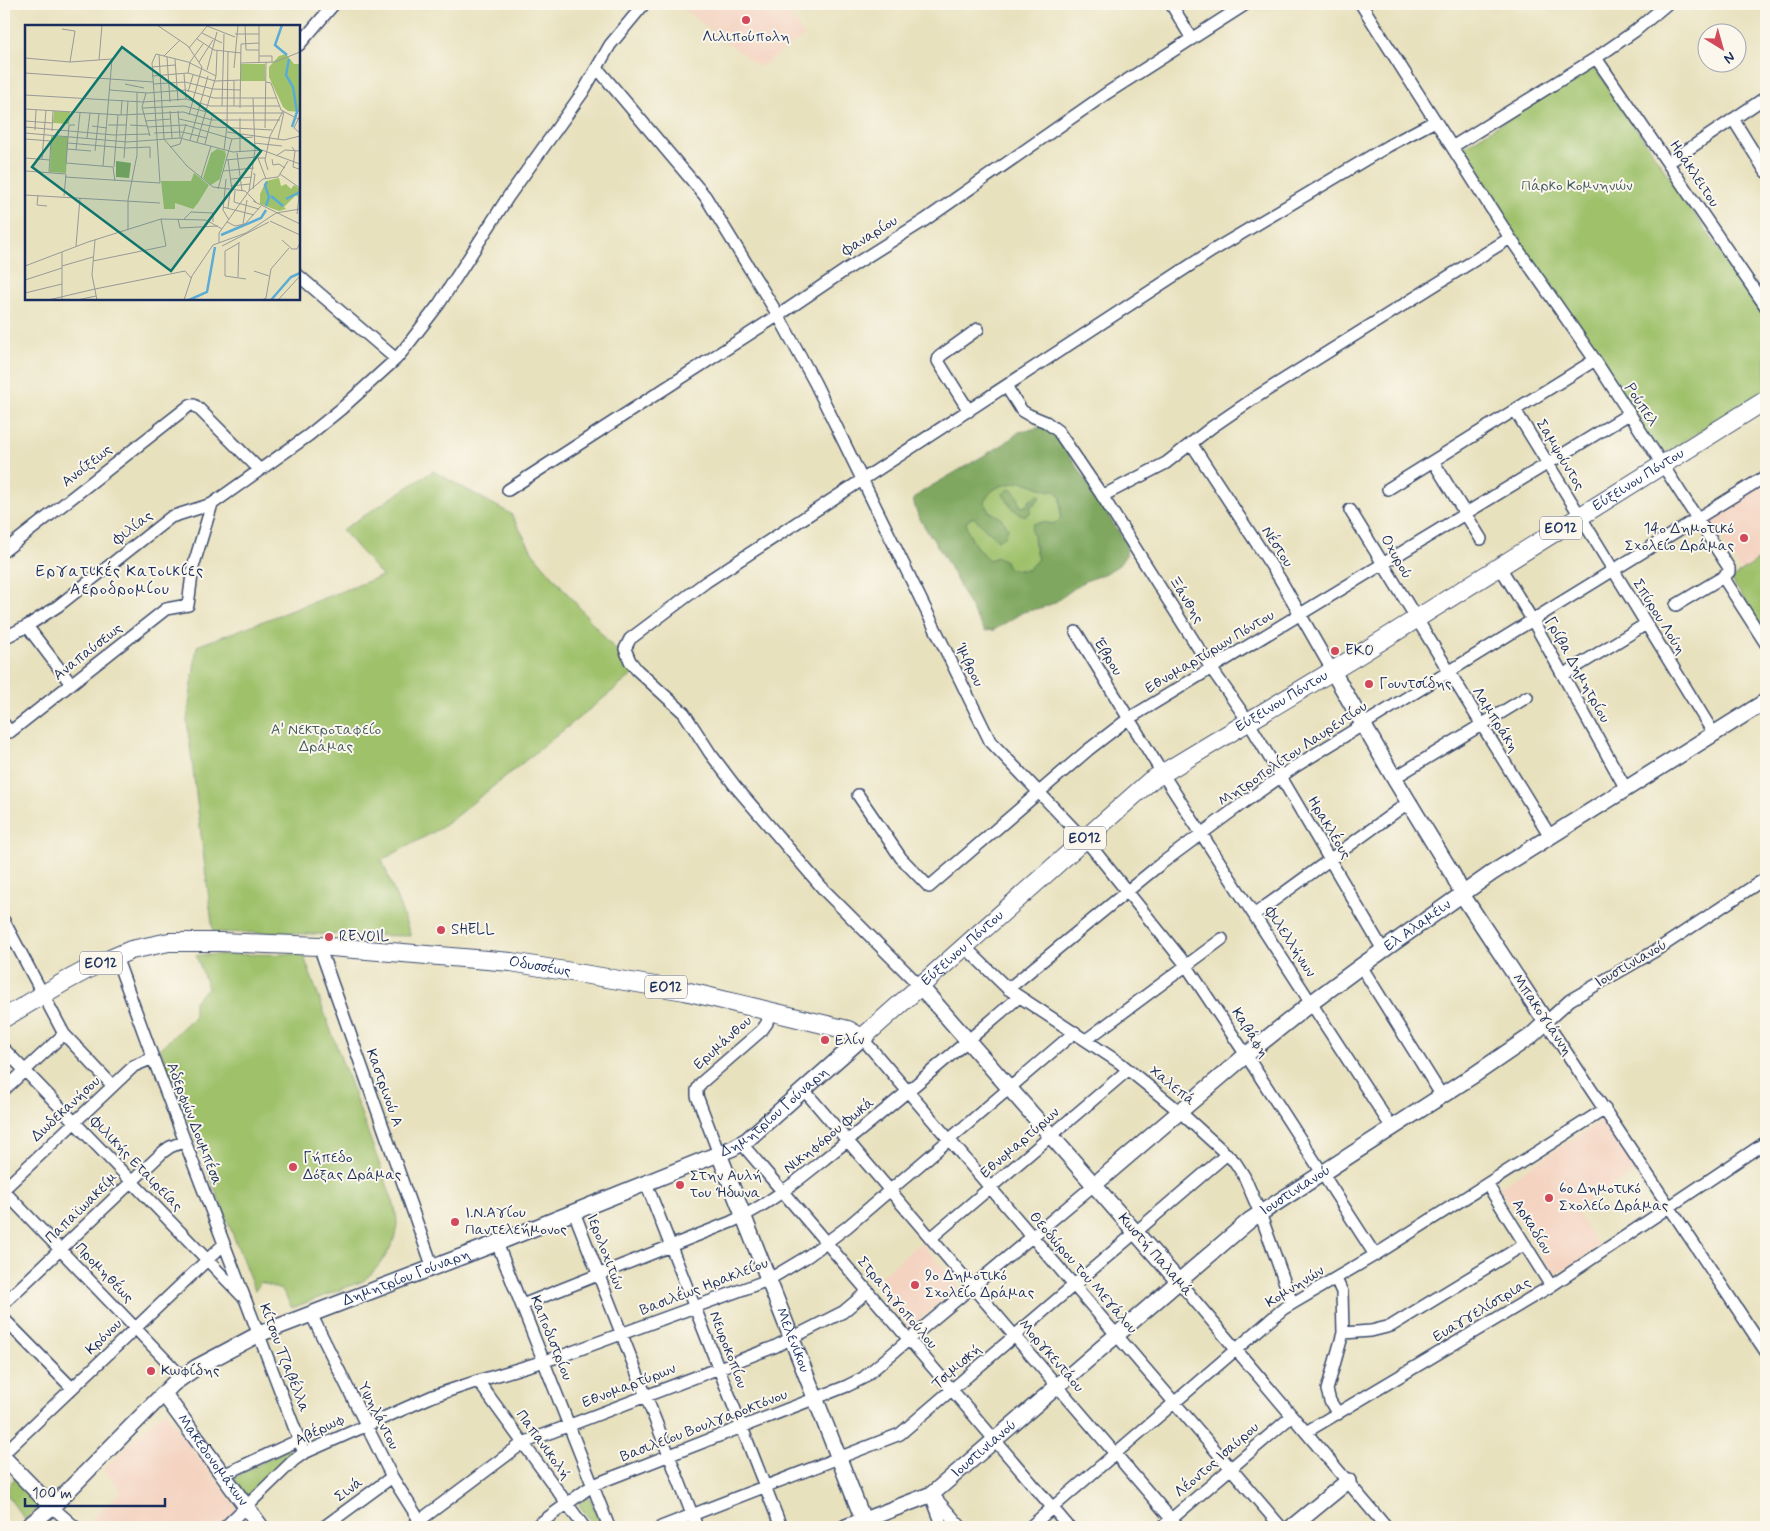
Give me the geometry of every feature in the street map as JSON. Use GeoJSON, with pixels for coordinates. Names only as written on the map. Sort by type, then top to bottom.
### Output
{"type":"FeatureCollection","features":[{"type":"Feature","properties":{"kind":"main road","name":"Εύξεινου Πόντου"},"geometry":{"type":"LineString","coordinates":[[862,1038],[1143,786],[1416,619],[1766,400]]}},
{"type":"Feature","properties":{"kind":"main road","name":"Οδυσσέως"},"geometry":{"type":"LineString","coordinates":[[116,957],[150,945],[169,942],[209,942],[318,946],[526,964],[647,983],[848,1030],[862,1038]]}},
{"type":"Feature","properties":{"kind":"main road","name":"ΕΟ12"},"geometry":{"type":"LineString","coordinates":[[5,1014],[87,970],[116,957]]}},
{"type":"Feature","properties":{"kind":"street"},"geometry":{"type":"LineString","coordinates":[[300,44],[334,4]]}},
{"type":"Feature","properties":{"kind":"street","name":"Φιλίας"},"geometry":{"type":"LineString","coordinates":[[4,638],[58,606],[171,517],[212,504],[260,470],[315,430],[396,358],[439,304],[502,205],[570,112],[610,45],[644,4]]}},
{"type":"Feature","properties":{"kind":"street"},"geometry":{"type":"LineString","coordinates":[[1170,4],[1192,39]]}},
{"type":"Feature","properties":{"kind":"street","name":"Φαναρίου"},"geometry":{"type":"LineString","coordinates":[[508,490],[955,200],[1094,103],[1246,4]]}},
{"type":"Feature","properties":{"kind":"street","name":"Ρούπελ"},"geometry":{"type":"LineString","coordinates":[[1361,4],[1510,238],[1595,360],[1698,519],[1766,644]]}},
{"type":"Feature","properties":{"kind":"street"},"geometry":{"type":"LineString","coordinates":[[1452,147],[1596,58],[1668,4]]}},
{"type":"Feature","properties":{"kind":"street","name":"Ηράκλειτου"},"geometry":{"type":"LineString","coordinates":[[1596,58],[1766,307]]}},
{"type":"Feature","properties":{"kind":"street","name":"Ίμβρου"},"geometry":{"type":"LineString","coordinates":[[597,68],[705,196],[778,315],[815,383],[988,737],[1000,752],[1084,839]]}},
{"type":"Feature","properties":{"kind":"street"},"geometry":{"type":"LineString","coordinates":[[1668,163],[1766,97]]}},
{"type":"Feature","properties":{"kind":"street"},"geometry":{"type":"LineString","coordinates":[[1733,119],[1766,172]]}},
{"type":"Feature","properties":{"kind":"street"},"geometry":{"type":"LineString","coordinates":[[920,986],[825,891],[730,779],[684,714],[637,670],[630,661],[625,649],[630,639],[706,582],[1212,251],[1388,146],[1435,121]]}},
{"type":"Feature","properties":{"kind":"street"},"geometry":{"type":"LineString","coordinates":[[1100,494],[1112,491],[1166,463],[1253,399],[1510,238]]}},
{"type":"Feature","properties":{"kind":"street"},"geometry":{"type":"LineString","coordinates":[[300,277],[396,358]]}},
{"type":"Feature","properties":{"kind":"street"},"geometry":{"type":"LineString","coordinates":[[969,411],[938,361],[938,357],[978,329]]}},
{"type":"Feature","properties":{"kind":"street"},"geometry":{"type":"LineString","coordinates":[[1388,489],[1595,360]]}},
{"type":"Feature","properties":{"kind":"street","name":"Ξάνθης"},"geometry":{"type":"LineString","coordinates":[[1006,386],[1022,410],[1046,422],[1058,431],[1211,668],[1248,721]]}},
{"type":"Feature","properties":{"kind":"street","name":"Ανοίξεως"},"geometry":{"type":"LineString","coordinates":[[4,551],[190,405],[200,409],[260,470]]}},
{"type":"Feature","properties":{"kind":"street","name":"Σαμψούντος"},"geometry":{"type":"LineString","coordinates":[[1515,410],[1580,516]]}},
{"type":"Feature","properties":{"kind":"street","name":"Εθνομαρτύρων Πόντου"},"geometry":{"type":"LineString","coordinates":[[858,795],[902,858],[929,887],[1088,750],[1128,719],[1629,414]]}},
{"type":"Feature","properties":{"kind":"street","name":"Νέστου"},"geometry":{"type":"LineString","coordinates":[[1192,443],[1280,579],[1332,670]]}},
{"type":"Feature","properties":{"kind":"street"},"geometry":{"type":"LineString","coordinates":[[1433,461],[1481,539]]}},
{"type":"Feature","properties":{"kind":"street","name":"Μητροπολίτου Λαυρεντίου"},"geometry":{"type":"LineString","coordinates":[[1008,989],[1127,891],[1202,833],[1281,776],[1766,476]]}},
{"type":"Feature","properties":{"kind":"street","name":"Αναπαύσεως"},"geometry":{"type":"LineString","coordinates":[[7,728],[71,684],[166,609],[188,605],[193,567],[212,504]]}},
{"type":"Feature","properties":{"kind":"street","name":"Οχυρού"},"geometry":{"type":"LineString","coordinates":[[1350,510],[1416,619]]}},
{"type":"Feature","properties":{"kind":"street","name":"Σπύρου Λούη"},"geometry":{"type":"LineString","coordinates":[[1580,516],[1714,734]]}},
{"type":"Feature","properties":{"kind":"street","name":"Γρίβα Δημητρίου"},"geometry":{"type":"LineString","coordinates":[[1500,566],[1563,674],[1626,789]]}},
{"type":"Feature","properties":{"kind":"street"},"geometry":{"type":"LineString","coordinates":[[1676,605],[1726,573]]}},
{"type":"Feature","properties":{"kind":"street","name":"Λαμπράκη"},"geometry":{"type":"LineString","coordinates":[[1416,619],[1550,836]]}},
{"type":"Feature","properties":{"kind":"street"},"geometry":{"type":"LineString","coordinates":[[1563,674],[1646,624]]}},
{"type":"Feature","properties":{"kind":"street"},"geometry":{"type":"LineString","coordinates":[[27,626],[71,684]]}},
{"type":"Feature","properties":{"kind":"street","name":"Έβρου"},"geometry":{"type":"LineString","coordinates":[[1076,632],[1162,773]]}},
{"type":"Feature","properties":{"kind":"street","name":"Μπακογιάννη"},"geometry":{"type":"LineString","coordinates":[[1332,670],[1463,894],[1766,1352]]}},
{"type":"Feature","properties":{"kind":"street"},"geometry":{"type":"LineString","coordinates":[[1394,778],[1527,696]]}},
{"type":"Feature","properties":{"kind":"street","name":"Ελ Αλαμέιν"},"geometry":{"type":"LineString","coordinates":[[1094,1185],[1246,1055],[1361,966],[1463,894],[1550,836],[1766,701]]}},
{"type":"Feature","properties":{"kind":"street","name":"Ηρακλέους"},"geometry":{"type":"LineString","coordinates":[[1248,721],[1384,950]]}},
{"type":"Feature","properties":{"kind":"street","name":"Φιλελλήνων"},"geometry":{"type":"LineString","coordinates":[[1162,773],[1392,1128]]}},
{"type":"Feature","properties":{"kind":"street"},"geometry":{"type":"LineString","coordinates":[[1255,914],[1409,802]]}},
{"type":"Feature","properties":{"kind":"street","name":"Καβάφη"},"geometry":{"type":"LineString","coordinates":[[1084,839],[1186,965],[1375,1255]]}},
{"type":"Feature","properties":{"kind":"street","name":"Ιουστινιανού"},"geometry":{"type":"LineString","coordinates":[[846,1527],[864,1524],[932,1494],[1260,1213],[1442,1096],[1531,1036],[1570,1000],[1656,951],[1766,878]]}},
{"type":"Feature","properties":{"kind":"street"},"geometry":{"type":"LineString","coordinates":[[4,921],[64,1034],[113,1086]]}},
{"type":"Feature","properties":{"kind":"street"},"geometry":{"type":"LineString","coordinates":[[1086,1040],[1222,939]]}},
{"type":"Feature","properties":{"kind":"street","name":"Καστρινού Α"},"geometry":{"type":"LineString","coordinates":[[318,946],[433,1268]]}},
{"type":"Feature","properties":{"kind":"street","name":"Χαλεπά"},"geometry":{"type":"LineString","coordinates":[[964,946],[1008,989],[1075,1032],[1128,1070],[1179,1111],[1238,1165],[1260,1213],[1292,1303]]}},
{"type":"Feature","properties":{"kind":"street","name":"Αδερφών Δουμπέσα"},"geometry":{"type":"LineString","coordinates":[[116,957],[246,1301]]}},
{"type":"Feature","properties":{"kind":"street"},"geometry":{"type":"LineString","coordinates":[[1361,966],[1442,1096]]}},
{"type":"Feature","properties":{"kind":"street","name":"Κωστή Παλαμά"},"geometry":{"type":"LineString","coordinates":[[920,986],[1179,1282],[1386,1527]]}},
{"type":"Feature","properties":{"kind":"street","name":"Νικηφόρου Φωκά"},"geometry":{"type":"LineString","coordinates":[[522,1304],[744,1216],[783,1192],[848,1141],[1019,997]]}},
{"type":"Feature","properties":{"kind":"street","name":"Ερυμάνθου"},"geometry":{"type":"LineString","coordinates":[[719,1154],[697,1096],[697,1090],[702,1083],[762,1030],[767,1023],[769,1010]]}},
{"type":"Feature","properties":{"kind":"street","name":"Βασιλέως Ηρακλείου"},"geometry":{"type":"LineString","coordinates":[[365,1425],[433,1396],[544,1361],[695,1308],[768,1280],[827,1243],[1075,1032]]}},
{"type":"Feature","properties":{"kind":"street"},"geometry":{"type":"LineString","coordinates":[[4,1090],[64,1034]]}},
{"type":"Feature","properties":{"kind":"street","name":"Δημητρίου Γούναρη"},"geometry":{"type":"LineString","coordinates":[[26,1527],[52,1507],[182,1377],[225,1351],[259,1334],[497,1243],[742,1144],[862,1038]]}},
{"type":"Feature","properties":{"kind":"street","name":"Θεοδώρου του Μεγάλου"},"geometry":{"type":"LineString","coordinates":[[862,1038],[1281,1527]]}},
{"type":"Feature","properties":{"kind":"street","name":"Φιλικής Εταιρείας"},"geometry":{"type":"LineString","coordinates":[[4,1049],[246,1301]]}},
{"type":"Feature","properties":{"kind":"street","name":"Δωδεκανήσου"},"geometry":{"type":"LineString","coordinates":[[4,1190],[113,1086],[138,1064],[153,1058]]}},
{"type":"Feature","properties":{"kind":"street","name":"Εθνομαρτύρων"},"geometry":{"type":"LineString","coordinates":[[931,1238],[1128,1070]]}},
{"type":"Feature","properties":{"kind":"street","name":"Μοργκεντάου"},"geometry":{"type":"LineString","coordinates":[[804,1090],[1175,1523]]}},
{"type":"Feature","properties":{"kind":"street","name":"Κομνηνών"},"geometry":{"type":"LineString","coordinates":[[1030,1527],[1292,1303],[1375,1255],[1605,1109]]}},
{"type":"Feature","properties":{"kind":"street","name":"Παπαϊωακείμ"},"geometry":{"type":"LineString","coordinates":[[4,1303],[164,1152],[170,1147],[185,1141]]}},
{"type":"Feature","properties":{"kind":"street","name":"Ευαγγελίστριας"},"geometry":{"type":"LineString","coordinates":[[1306,1432],[1551,1286],[1766,1142]]}},
{"type":"Feature","properties":{"kind":"street","name":"Στρατηγοπούλου"},"geometry":{"type":"LineString","coordinates":[[742,1144],[1069,1527]]}},
{"type":"Feature","properties":{"kind":"street","name":"Μελενίκου"},"geometry":{"type":"LineString","coordinates":[[719,1154],[864,1524]]}},
{"type":"Feature","properties":{"kind":"street","name":"Τσιμισκή"},"geometry":{"type":"LineString","coordinates":[[661,1527],[900,1434],[1227,1154]]}},
{"type":"Feature","properties":{"kind":"street","name":"Νευροκοπίου"},"geometry":{"type":"LineString","coordinates":[[646,1183],[781,1527]]}},
{"type":"Feature","properties":{"kind":"street","name":"Αρκαδίου"},"geometry":{"type":"LineString","coordinates":[[1487,1184],[1551,1286]]}},
{"type":"Feature","properties":{"kind":"street","name":"Βασιλείου Βουλγαροκτόνου"},"geometry":{"type":"LineString","coordinates":[[534,1527],[593,1485],[815,1399],[863,1378],[1094,1185]]}},
{"type":"Feature","properties":{"kind":"street","name":"Προμηθέως"},"geometry":{"type":"LineString","coordinates":[[4,1190],[182,1377]]}},
{"type":"Feature","properties":{"kind":"street","name":"Ιερολοχιτών"},"geometry":{"type":"LineString","coordinates":[[574,1212],[696,1527]]}},
{"type":"Feature","properties":{"kind":"street","name":"Καποδιστρίου"},"geometry":{"type":"LineString","coordinates":[[497,1243],[609,1527]]}},
{"type":"Feature","properties":{"kind":"street","name":"Κρόνου"},"geometry":{"type":"LineString","coordinates":[[4,1453],[224,1244]]}},
{"type":"Feature","properties":{"kind":"street"},"geometry":{"type":"LineString","coordinates":[[1342,1333],[1371,1331],[1391,1326],[1525,1244]]}},
{"type":"Feature","properties":{"kind":"street"},"geometry":{"type":"LineString","coordinates":[[1336,1279],[1342,1292],[1342,1333],[1327,1390],[1330,1401],[1338,1414]]}},
{"type":"Feature","properties":{"kind":"street","name":"Εθνομαρτύρων"},"geometry":{"type":"LineString","coordinates":[[418,1525],[523,1443],[774,1347],[843,1312],[868,1291]]}},
{"type":"Feature","properties":{"kind":"street","name":"Κίτσου Τζαβέλλα"},"geometry":{"type":"LineString","coordinates":[[246,1301],[304,1453]]}},
{"type":"Feature","properties":{"kind":"street","name":"Υψηλάντου"},"geometry":{"type":"LineString","coordinates":[[311,1314],[365,1425],[418,1525]]}},
{"type":"Feature","properties":{"kind":"street"},"geometry":{"type":"LineString","coordinates":[[4,1319],[72,1388]]}},
{"type":"Feature","properties":{"kind":"street","name":"Παπανικολή"},"geometry":{"type":"LineString","coordinates":[[478,1381],[584,1527]]}},
{"type":"Feature","properties":{"kind":"street","name":"Μακεδονομάχων"},"geometry":{"type":"LineString","coordinates":[[164,1394],[261,1527]]}},
{"type":"Feature","properties":{"kind":"street","name":"Λέοντος Ισαύρου"},"geometry":{"type":"LineString","coordinates":[[1162,1527],[1175,1523],[1230,1468],[1292,1416]]}},
{"type":"Feature","properties":{"kind":"street","name":"Αβέρωφ"},"geometry":{"type":"LineString","coordinates":[[225,1527],[294,1460],[304,1453],[365,1425]]}},
{"type":"Feature","properties":{"kind":"street"},"geometry":{"type":"LineString","coordinates":[[223,1475],[299,1440]]}},
{"type":"Feature","properties":{"kind":"street"},"geometry":{"type":"LineString","coordinates":[[4,1458],[52,1507],[75,1527]]}},
{"type":"Feature","properties":{"kind":"street","name":"Σινά"},"geometry":{"type":"LineString","coordinates":[[324,1527],[392,1477]]}},
{"type":"Feature","properties":{"kind":"street"},"geometry":{"type":"LineString","coordinates":[[1292,1527],[1348,1481]]}},
{"type":"Feature","properties":{"kind":"street"},"geometry":{"type":"LineString","coordinates":[[932,1494],[931,1496],[943,1527]]}},
{"type":"Feature","properties":{"kind":"street"},"geometry":{"type":"LineString","coordinates":[[932,1494],[961,1527]]}},
{"type":"Feature","properties":{"kind":"shaded area","name":"Λιλιπούπολη"},"geometry":{"type":"Polygon","coordinates":[[[677,4],[783,4],[804,36],[759,67],[677,4]]]}},
{"type":"Feature","properties":{"kind":"shaded area","name":"14ο Δημοτικό Σχολείο Δράμας"},"geometry":{"type":"Polygon","coordinates":[[[1766,484],[1766,555],[1742,572],[1710,520],[1766,484]]]}},
{"type":"Feature","properties":{"kind":"shaded area","name":"6o Δημοτικό Σχολείο Δράμας"},"geometry":{"type":"Polygon","coordinates":[[[1606,1117],[1641,1168],[1575,1209],[1599,1247],[1554,1276],[1499,1187],[1606,1117]]]}},
{"type":"Feature","properties":{"kind":"shaded area","name":"9ο Δημοτικό Σχολείο Δράμας"},"geometry":{"type":"Polygon","coordinates":[[[921,1242],[959,1287],[909,1328],[872,1283],[921,1242]]]}},
{"type":"Feature","properties":{"kind":"shaded area"},"geometry":{"type":"Polygon","coordinates":[[[165,1410],[238,1510],[219,1527],[85,1527],[122,1491],[103,1469],[165,1410]]]}},
{"type":"Feature","properties":{"kind":"green space","name":"Πάρκο Κομνηνών"},"geometry":{"type":"Polygon","coordinates":[[[1594,66],[1766,319],[1766,390],[1660,457],[1455,152],[1594,66]]]}},
{"type":"Feature","properties":{"kind":"green space"},"geometry":{"type":"Polygon","coordinates":[[[1042,427],[1053,432],[1062,443],[1127,545],[1126,555],[1119,565],[1106,573],[1083,582],[1054,603],[1023,612],[994,630],[985,631],[940,550],[918,515],[913,499],[923,491],[1004,444],[1019,432],[1042,427]],[[1022,481],[1000,486],[992,491],[984,502],[988,511],[1001,518],[1008,528],[1005,537],[998,540],[973,517],[966,522],[968,533],[974,543],[989,560],[998,557],[1005,561],[1008,568],[1028,570],[1038,559],[1031,531],[1033,524],[1043,522],[1053,524],[1060,520],[1061,517],[1061,498],[1056,491],[1047,490],[1022,481]]]}},
{"type":"Feature","properties":{"kind":"green space","name":"Α' Νεκτροταφείο Δράμας"},"geometry":{"type":"Polygon","coordinates":[[[433,471],[511,514],[533,553],[635,673],[441,828],[382,860],[411,936],[213,932],[187,721],[197,646],[382,576],[342,530],[433,471]]]}},
{"type":"Feature","properties":{"kind":"green space"},"geometry":{"type":"Polygon","coordinates":[[[1022,481],[1047,490],[1056,491],[1061,498],[1060,520],[1053,524],[1043,522],[1035,540],[1038,559],[1028,570],[1008,568],[1005,561],[998,557],[989,560],[974,543],[968,533],[966,522],[973,517],[989,533],[1001,518],[989,511],[984,502],[996,488],[1022,481]],[[1004,494],[1010,506],[1020,514],[1030,512],[1031,506],[1037,502],[1030,500],[1026,506],[1021,507],[1018,501],[1004,494]]]}},
{"type":"Feature","properties":{"kind":"green space"},"geometry":{"type":"Polygon","coordinates":[[[1012,489],[1019,498],[1018,501],[1021,507],[1026,506],[1034,496],[1040,495],[1040,498],[1031,506],[1030,513],[1026,516],[1015,510],[1003,494],[1007,490],[1012,489]]]}},
{"type":"Feature","properties":{"kind":"green space"},"geometry":{"type":"Polygon","coordinates":[[[1766,555],[1766,632],[1731,579],[1766,555]]]}},
{"type":"Feature","properties":{"kind":"green space","name":"Γήπεδο Δόξας Δράμας"},"geometry":{"type":"Polygon","coordinates":[[[303,954],[395,1207],[397,1223],[394,1240],[386,1255],[381,1263],[363,1281],[292,1308],[283,1291],[261,1282],[255,1291],[160,1049],[194,1017],[194,1001],[208,988],[196,955],[303,954]]]}},
{"type":"Feature","properties":{"kind":"green space"},"geometry":{"type":"Polygon","coordinates":[[[291,1449],[295,1453],[248,1498],[235,1484],[235,1479],[239,1475],[291,1449]]]}},
{"type":"Feature","properties":{"kind":"green space"},"geometry":{"type":"Polygon","coordinates":[[[15,1478],[42,1504],[25,1520],[4,1491],[15,1478]]]}},
{"type":"Feature","properties":{"kind":"green space"},"geometry":{"type":"Polygon","coordinates":[[[589,1496],[601,1527],[596,1527],[578,1504],[589,1496]]]}},
{"type":"Feature","properties":{"kind":"place","name":"Λιλιπούπολη"},"geometry":{"type":"Point","coordinates":[746,20]}},
{"type":"Feature","properties":{"kind":"place","name":"14ο Δημοτικό Σχολείο Δράμας"},"geometry":{"type":"Point","coordinates":[1744,538]}},
{"type":"Feature","properties":{"kind":"place","name":"EKO"},"geometry":{"type":"Point","coordinates":[1335,651]}},
{"type":"Feature","properties":{"kind":"place","name":"Γουντσίδης"},"geometry":{"type":"Point","coordinates":[1369,684]}},
{"type":"Feature","properties":{"kind":"place","name":"SHELL"},"geometry":{"type":"Point","coordinates":[441,930]}},
{"type":"Feature","properties":{"kind":"place","name":"REVOIL"},"geometry":{"type":"Point","coordinates":[329,937]}},
{"type":"Feature","properties":{"kind":"place","name":"Ελίν"},"geometry":{"type":"Point","coordinates":[825,1040]}},
{"type":"Feature","properties":{"kind":"place","name":"Γήπεδο Δόξας Δράμας"},"geometry":{"type":"Point","coordinates":[293,1167]}},
{"type":"Feature","properties":{"kind":"place","name":"Στην Αυλή του Ήδωνα"},"geometry":{"type":"Point","coordinates":[680,1185]}},
{"type":"Feature","properties":{"kind":"place","name":"6o Δημοτικό Σχολείο Δράμας"},"geometry":{"type":"Point","coordinates":[1549,1198]}},
{"type":"Feature","properties":{"kind":"place","name":"Ι.Ν.Αγίου Παντελεήμονος"},"geometry":{"type":"Point","coordinates":[455,1222]}},
{"type":"Feature","properties":{"kind":"place","name":"9ο Δημοτικό Σχολείο Δράμας"},"geometry":{"type":"Point","coordinates":[915,1285]}},
{"type":"Feature","properties":{"kind":"place","name":"Κωφίδης"},"geometry":{"type":"Point","coordinates":[151,1371]}},
{"type":"Feature","properties":{"kind":"district","name":"Εργατικές Κατοικίες Αεροδρομίου"},"geometry":{"type":"Point","coordinates":[120,580]}}]}
